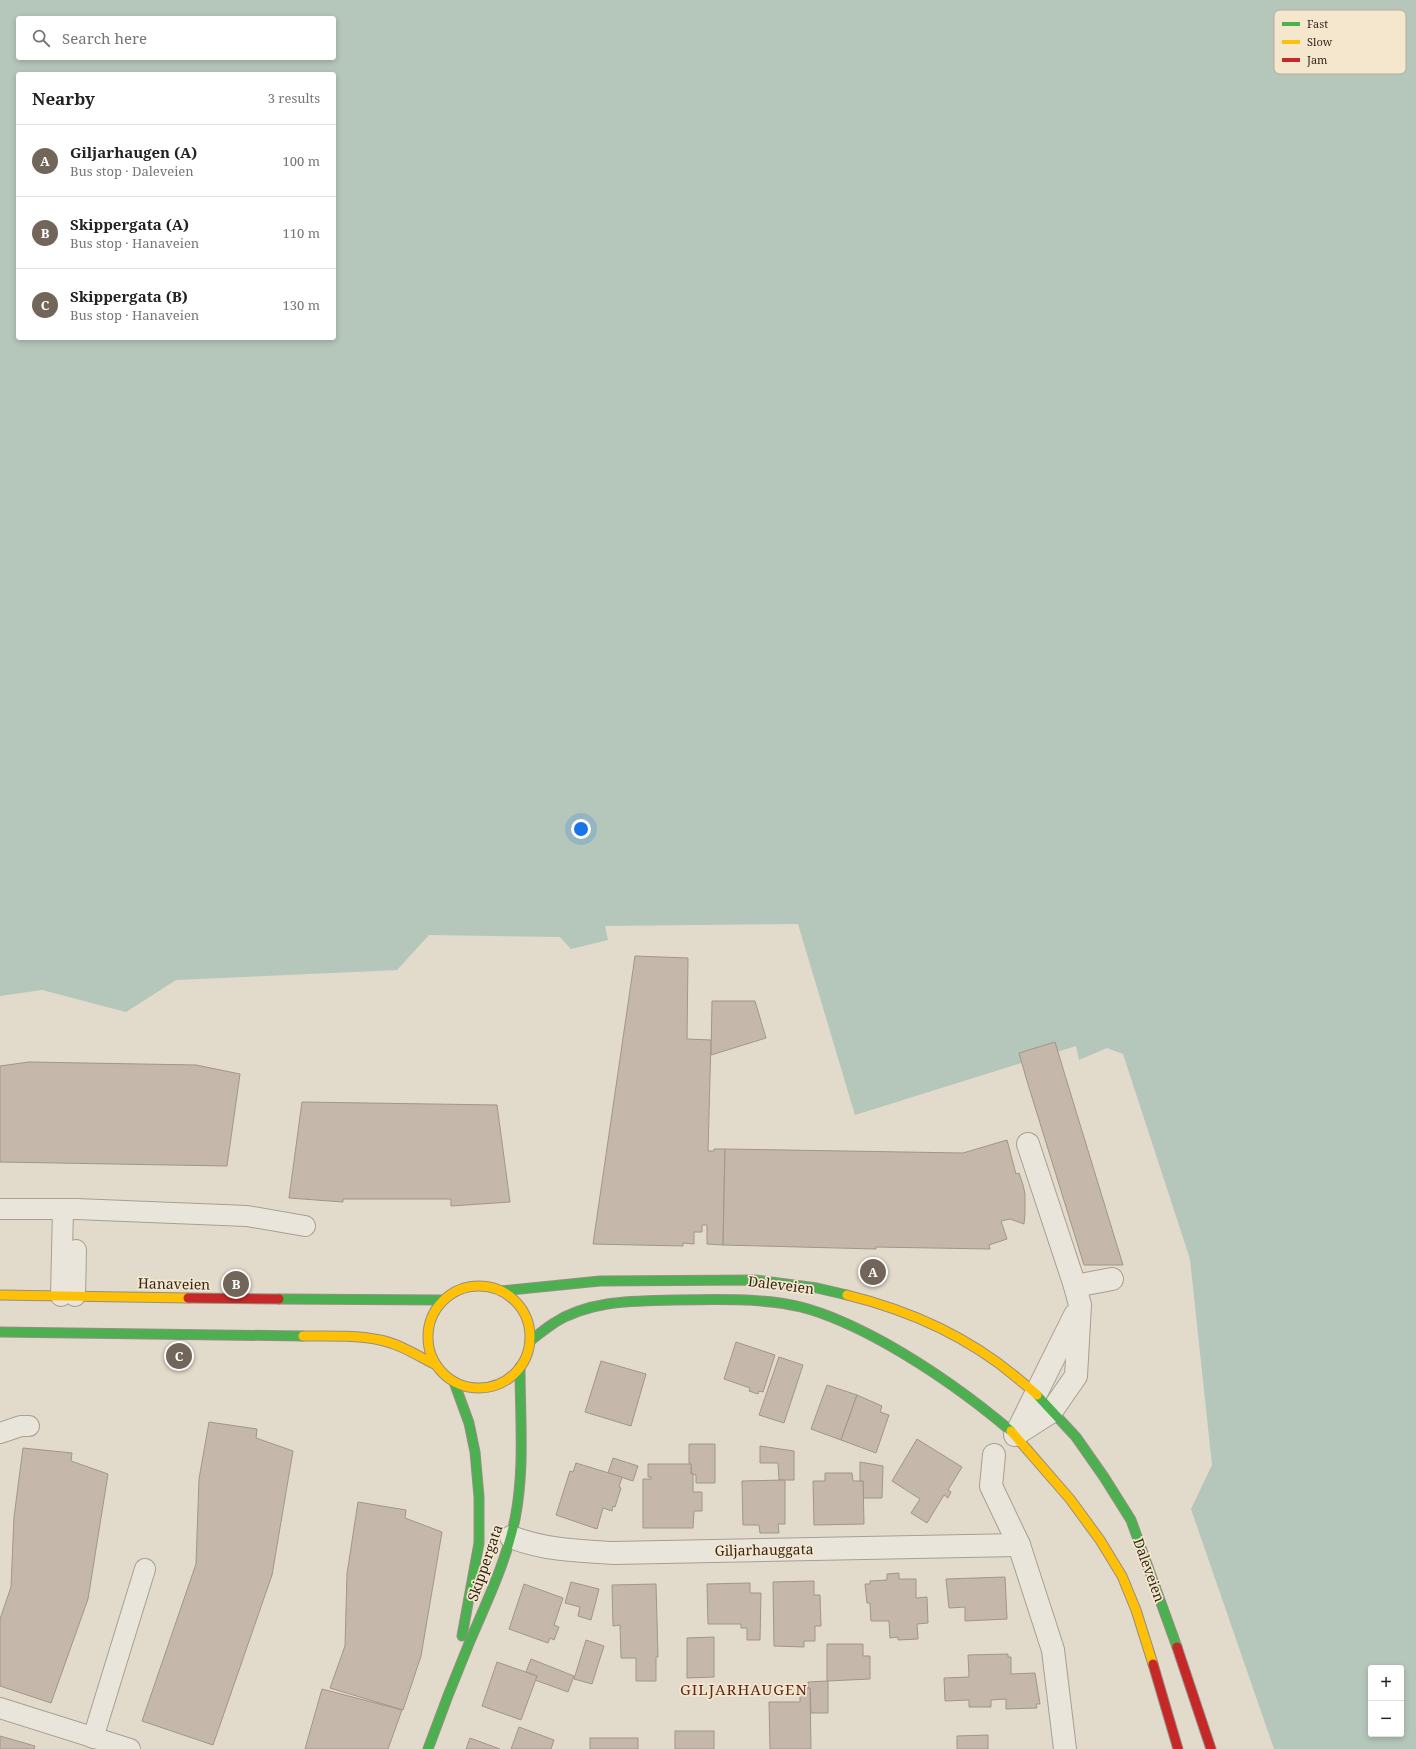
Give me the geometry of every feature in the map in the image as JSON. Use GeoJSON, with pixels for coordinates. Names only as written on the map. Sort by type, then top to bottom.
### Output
{"type":"FeatureCollection","features":[{"type":"Feature","properties":{"kind":"main road","name":"Daleveien"},"geometry":{"type":"LineString","coordinates":[[501,1291],[600,1281],[755,1280],[818,1288],[866,1300],[911,1315],[943,1329],[1004,1367],[1035,1393],[1050,1412],[1076,1437],[1104,1477],[1130,1520],[1169,1624],[1211,1749]]}},
{"type":"Feature","properties":{"kind":"main road"},"geometry":{"type":"LineString","coordinates":[[477,1286],[489,1287],[501,1291],[514,1300],[523,1311],[529,1326],[530,1342],[520,1367],[510,1378],[490,1387],[468,1387],[454,1382],[444,1375],[436,1365],[428,1349],[427,1331],[433,1314],[443,1300],[464,1288],[477,1286]]}},
{"type":"Feature","properties":{"kind":"main road","name":"Hanaveien"},"geometry":{"type":"LineString","coordinates":[[0,1295],[315,1300],[443,1300]]}},
{"type":"Feature","properties":{"kind":"main road","name":"Daleveien"},"geometry":{"type":"LineString","coordinates":[[530,1342],[555,1322],[580,1311],[604,1304],[631,1301],[714,1299],[762,1302],[801,1307],[849,1323],[922,1364],[983,1407],[1015,1435],[1070,1499],[1100,1540],[1122,1576],[1136,1610],[1169,1714],[1178,1749]]}},
{"type":"Feature","properties":{"kind":"main road"},"geometry":{"type":"LineString","coordinates":[[0,1332],[245,1334],[352,1337],[380,1340],[403,1348],[436,1365]]}},
{"type":"Feature","properties":{"kind":"main road","name":"Skippergata"},"geometry":{"type":"LineString","coordinates":[[428,1749],[449,1690],[490,1594],[511,1537],[518,1500],[521,1438],[520,1367]]}},
{"type":"Feature","properties":{"kind":"main road","name":"Skippergata"},"geometry":{"type":"LineString","coordinates":[[449,1690],[472,1588],[479,1543],[479,1497],[475,1452],[469,1423],[454,1382]]}},
{"type":"Feature","properties":{"kind":"street"},"geometry":{"type":"LineString","coordinates":[[1015,1435],[1050,1412],[1076,1376],[1078,1296],[1028,1144]]}},
{"type":"Feature","properties":{"kind":"street"},"geometry":{"type":"LineString","coordinates":[[1015,1435],[1078,1296],[1112,1279]]}},
{"type":"Feature","properties":{"kind":"street"},"geometry":{"type":"LineString","coordinates":[[994,1455],[991,1486],[1019,1545],[1053,1650],[1065,1749]]}},
{"type":"Feature","properties":{"kind":"street","name":"Giljarhauggata"},"geometry":{"type":"LineString","coordinates":[[511,1537],[531,1544],[569,1550],[613,1553],[1019,1545]]}},
{"type":"Feature","properties":{"kind":"lane"},"geometry":{"type":"LineString","coordinates":[[0,1208],[70,1209],[247,1216],[305,1226]]}},
{"type":"Feature","properties":{"kind":"lane"},"geometry":{"type":"LineString","coordinates":[[68,1296],[70,1209]]}},
{"type":"Feature","properties":{"kind":"lane"},"geometry":{"type":"LineString","coordinates":[[0,1433],[21,1426],[29,1426]]}},
{"type":"Feature","properties":{"kind":"lane"},"geometry":{"type":"LineString","coordinates":[[93,1738],[144,1569]]}},
{"type":"Feature","properties":{"kind":"lane"},"geometry":{"type":"LineString","coordinates":[[0,1708],[130,1749]]}},
{"type":"Feature","properties":{"kind":"shaded area"},"geometry":{"type":"Polygon","coordinates":[[[0,0],[1416,0],[1416,1749],[1274,1749],[1191,1509],[1212,1465],[1190,1259],[1123,1054],[1107,1048],[1079,1060],[1076,1046],[855,1115],[798,924],[605,926],[608,940],[571,949],[560,937],[429,935],[397,970],[176,980],[126,1012],[42,990],[0,996],[0,0]]]}},
{"type":"Feature","properties":{"kind":"building"},"geometry":{"type":"Polygon","coordinates":[[[635,956],[688,958],[687,1039],[711,1040],[708,1151],[714,1151],[714,1149],[725,1149],[723,1245],[707,1244],[707,1225],[702,1225],[702,1232],[694,1232],[694,1244],[683,1243],[683,1246],[593,1244],[635,956]]]}},
{"type":"Feature","properties":{"kind":"building"},"geometry":{"type":"Polygon","coordinates":[[[712,1001],[755,1001],[766,1038],[711,1055],[712,1001]]]}},
{"type":"Feature","properties":{"kind":"building"},"geometry":{"type":"Polygon","coordinates":[[[1055,1042],[1123,1265],[1084,1265],[1027,1081],[1019,1053],[1055,1042]]]}},
{"type":"Feature","properties":{"kind":"building"},"geometry":{"type":"Polygon","coordinates":[[[29,1062],[196,1065],[240,1074],[227,1166],[0,1162],[0,1066],[29,1062]]]}},
{"type":"Feature","properties":{"kind":"building"},"geometry":{"type":"Polygon","coordinates":[[[302,1102],[497,1105],[510,1202],[451,1206],[451,1199],[343,1199],[343,1202],[289,1198],[302,1102]]]}},
{"type":"Feature","properties":{"kind":"building"},"geometry":{"type":"Polygon","coordinates":[[[1007,1140],[1016,1174],[1019,1173],[1025,1194],[1024,1224],[1010,1219],[1001,1221],[1007,1239],[989,1245],[990,1249],[876,1247],[876,1249],[723,1245],[725,1149],[963,1153],[1007,1140]]]}},
{"type":"Feature","properties":{"kind":"building"},"geometry":{"type":"Polygon","coordinates":[[[736,1342],[775,1355],[763,1392],[759,1391],[758,1394],[749,1391],[750,1388],[724,1379],[736,1342]]]}},
{"type":"Feature","properties":{"kind":"building"},"geometry":{"type":"Polygon","coordinates":[[[779,1357],[803,1365],[784,1423],[759,1415],[779,1357]]]}},
{"type":"Feature","properties":{"kind":"building"},"geometry":{"type":"Polygon","coordinates":[[[601,1361],[646,1374],[631,1426],[585,1412],[601,1361]]]}},
{"type":"Feature","properties":{"kind":"building"},"geometry":{"type":"Polygon","coordinates":[[[827,1385],[857,1395],[841,1440],[811,1429],[827,1385]]]}},
{"type":"Feature","properties":{"kind":"building"},"geometry":{"type":"Polygon","coordinates":[[[857,1395],[882,1406],[880,1412],[889,1415],[876,1453],[841,1440],[857,1395]]]}},
{"type":"Feature","properties":{"kind":"building"},"geometry":{"type":"Polygon","coordinates":[[[209,1422],[257,1429],[256,1438],[293,1451],[272,1575],[213,1745],[142,1721],[196,1564],[199,1479],[209,1422]]]}},
{"type":"Feature","properties":{"kind":"building"},"geometry":{"type":"Polygon","coordinates":[[[917,1439],[962,1467],[948,1490],[951,1492],[948,1498],[944,1495],[927,1523],[911,1513],[920,1499],[892,1481],[917,1439]]]}},
{"type":"Feature","properties":{"kind":"building"},"geometry":{"type":"Polygon","coordinates":[[[689,1444],[715,1444],[715,1483],[696,1483],[696,1475],[691,1474],[691,1464],[689,1463],[689,1444]]]}},
{"type":"Feature","properties":{"kind":"building"},"geometry":{"type":"Polygon","coordinates":[[[760,1446],[794,1451],[794,1480],[779,1480],[778,1463],[760,1463],[760,1446]]]}},
{"type":"Feature","properties":{"kind":"building"},"geometry":{"type":"Polygon","coordinates":[[[23,1448],[72,1453],[71,1461],[108,1474],[88,1599],[51,1703],[0,1686],[0,1619],[11,1587],[14,1517],[23,1448]]]}},
{"type":"Feature","properties":{"kind":"building"},"geometry":{"type":"Polygon","coordinates":[[[613,1458],[638,1466],[633,1481],[608,1473],[613,1458]]]}},
{"type":"Feature","properties":{"kind":"building"},"geometry":{"type":"Polygon","coordinates":[[[860,1462],[883,1466],[882,1498],[863,1498],[863,1481],[860,1481],[860,1462]]]}},
{"type":"Feature","properties":{"kind":"building"},"geometry":{"type":"Polygon","coordinates":[[[576,1463],[622,1477],[619,1487],[621,1488],[615,1507],[613,1506],[612,1511],[603,1508],[597,1529],[556,1515],[570,1471],[573,1472],[576,1463]]]}},
{"type":"Feature","properties":{"kind":"building"},"geometry":{"type":"Polygon","coordinates":[[[648,1464],[691,1464],[691,1474],[693,1473],[693,1492],[702,1492],[702,1511],[694,1511],[693,1528],[643,1528],[643,1479],[651,1479],[651,1477],[648,1477],[648,1464]]]}},
{"type":"Feature","properties":{"kind":"building"},"geometry":{"type":"Polygon","coordinates":[[[825,1473],[852,1473],[853,1481],[863,1481],[864,1524],[814,1525],[813,1481],[825,1481],[825,1473]]]}},
{"type":"Feature","properties":{"kind":"building"},"geometry":{"type":"Polygon","coordinates":[[[785,1480],[785,1524],[778,1524],[779,1533],[760,1533],[759,1525],[743,1525],[742,1481],[785,1480]]]}},
{"type":"Feature","properties":{"kind":"building"},"geometry":{"type":"Polygon","coordinates":[[[358,1502],[406,1510],[405,1518],[442,1532],[421,1656],[403,1710],[330,1688],[345,1646],[347,1574],[358,1502]]]}},
{"type":"Feature","properties":{"kind":"building"},"geometry":{"type":"Polygon","coordinates":[[[899,1573],[899,1579],[916,1579],[916,1598],[927,1597],[928,1623],[917,1624],[918,1639],[898,1640],[898,1637],[890,1638],[889,1621],[871,1621],[870,1603],[867,1603],[865,1584],[870,1584],[870,1581],[887,1580],[887,1574],[899,1573]]]}},
{"type":"Feature","properties":{"kind":"building"},"geometry":{"type":"Polygon","coordinates":[[[1005,1577],[1007,1619],[965,1621],[965,1607],[949,1608],[946,1579],[1005,1577]]]}},
{"type":"Feature","properties":{"kind":"building"},"geometry":{"type":"Polygon","coordinates":[[[814,1581],[814,1595],[820,1595],[821,1626],[815,1626],[815,1641],[804,1641],[804,1647],[774,1646],[773,1582],[814,1581]]]}},
{"type":"Feature","properties":{"kind":"building"},"geometry":{"type":"Polygon","coordinates":[[[571,1582],[599,1589],[591,1620],[578,1616],[580,1607],[565,1603],[571,1582]]]}},
{"type":"Feature","properties":{"kind":"building"},"geometry":{"type":"Polygon","coordinates":[[[750,1583],[750,1593],[761,1593],[760,1640],[747,1640],[747,1628],[741,1628],[741,1624],[708,1624],[707,1584],[750,1583]]]}},
{"type":"Feature","properties":{"kind":"building"},"geometry":{"type":"Polygon","coordinates":[[[524,1584],[563,1598],[554,1625],[559,1627],[554,1640],[550,1638],[548,1643],[509,1629],[524,1584]]]}},
{"type":"Feature","properties":{"kind":"building"},"geometry":{"type":"Polygon","coordinates":[[[656,1584],[658,1657],[656,1657],[656,1681],[636,1681],[636,1658],[621,1658],[620,1625],[613,1626],[612,1585],[656,1584]]]}},
{"type":"Feature","properties":{"kind":"building"},"geometry":{"type":"Polygon","coordinates":[[[714,1637],[714,1677],[687,1678],[687,1638],[714,1637]]]}},
{"type":"Feature","properties":{"kind":"building"},"geometry":{"type":"Polygon","coordinates":[[[586,1640],[604,1646],[592,1684],[574,1679],[586,1640]]]}},
{"type":"Feature","properties":{"kind":"building"},"geometry":{"type":"Polygon","coordinates":[[[827,1644],[863,1644],[863,1656],[870,1656],[870,1679],[827,1681],[827,1644]]]}},
{"type":"Feature","properties":{"kind":"building"},"geometry":{"type":"Polygon","coordinates":[[[1008,1654],[1008,1657],[1011,1657],[1011,1674],[1035,1673],[1040,1704],[1036,1704],[1037,1708],[1006,1709],[1006,1699],[991,1700],[991,1707],[969,1707],[969,1700],[945,1701],[944,1678],[969,1677],[968,1655],[1008,1654]]]}},
{"type":"Feature","properties":{"kind":"building"},"geometry":{"type":"Polygon","coordinates":[[[531,1659],[574,1676],[568,1692],[535,1680],[537,1676],[526,1672],[531,1659]]]}},
{"type":"Feature","properties":{"kind":"building"},"geometry":{"type":"Polygon","coordinates":[[[497,1662],[537,1676],[521,1720],[482,1706],[497,1662]]]}},
{"type":"Feature","properties":{"kind":"building"},"geometry":{"type":"Polygon","coordinates":[[[828,1681],[828,1713],[811,1713],[810,1688],[808,1688],[808,1682],[828,1681]]]}},
{"type":"Feature","properties":{"kind":"building"},"geometry":{"type":"Polygon","coordinates":[[[800,1688],[810,1688],[811,1749],[770,1749],[769,1702],[800,1702],[800,1688]]]}},
{"type":"Feature","properties":{"kind":"building"},"geometry":{"type":"Polygon","coordinates":[[[322,1689],[402,1710],[388,1749],[305,1749],[322,1689]]]}},
{"type":"Feature","properties":{"kind":"building"},"geometry":{"type":"Polygon","coordinates":[[[519,1727],[554,1740],[551,1749],[511,1749],[519,1727]]]}},
{"type":"Feature","properties":{"kind":"building"},"geometry":{"type":"Polygon","coordinates":[[[675,1731],[714,1731],[714,1749],[675,1749],[675,1731]]]}},
{"type":"Feature","properties":{"kind":"building"},"geometry":{"type":"Polygon","coordinates":[[[988,1735],[988,1749],[957,1749],[957,1736],[988,1735]]]}},
{"type":"Feature","properties":{"kind":"building"},"geometry":{"type":"Polygon","coordinates":[[[0,1736],[35,1746],[34,1749],[0,1749],[0,1736]]]}},
{"type":"Feature","properties":{"kind":"building"},"geometry":{"type":"Polygon","coordinates":[[[470,1738],[500,1749],[466,1749],[470,1738]]]}},
{"type":"Feature","properties":{"kind":"building"},"geometry":{"type":"Polygon","coordinates":[[[590,1738],[638,1738],[638,1749],[590,1749],[590,1738]]]}},
{"type":"Feature","properties":{"kind":"traffic: fast"},"geometry":{"type":"LineString","coordinates":[[501,1291],[600,1281],[755,1280],[817,1288],[847,1295]]}},
{"type":"Feature","properties":{"kind":"traffic: fast"},"geometry":{"type":"LineString","coordinates":[[279,1299],[443,1300]]}},
{"type":"Feature","properties":{"kind":"traffic: fast"},"geometry":{"type":"LineString","coordinates":[[530,1341],[551,1325],[568,1315],[612,1303],[722,1299],[787,1304],[812,1310],[835,1318],[887,1344],[951,1384],[1011,1431]]}},
{"type":"Feature","properties":{"kind":"traffic: fast"},"geometry":{"type":"LineString","coordinates":[[0,1332],[303,1336]]}},
{"type":"Feature","properties":{"kind":"traffic: fast"},"geometry":{"type":"LineString","coordinates":[[428,1749],[459,1668],[496,1581],[507,1551],[515,1519],[521,1462],[520,1367]]}},
{"type":"Feature","properties":{"kind":"traffic: fast"},"geometry":{"type":"LineString","coordinates":[[454,1382],[469,1423],[475,1452],[479,1497],[479,1543],[462,1636]]}},
{"type":"Feature","properties":{"kind":"traffic: fast"},"geometry":{"type":"LineString","coordinates":[[1037,1395],[1076,1437],[1104,1477],[1131,1520],[1177,1647]]}},
{"type":"Feature","properties":{"kind":"traffic: slow"},"geometry":{"type":"LineString","coordinates":[[479,1286],[499,1290],[515,1301],[526,1317],[530,1337],[526,1357],[515,1373],[499,1384],[479,1388],[459,1384],[443,1373],[432,1357],[428,1337],[432,1317],[443,1301],[459,1290],[479,1286]]}},
{"type":"Feature","properties":{"kind":"traffic: slow"},"geometry":{"type":"LineString","coordinates":[[0,1295],[188,1298]]}},
{"type":"Feature","properties":{"kind":"traffic: slow"},"geometry":{"type":"LineString","coordinates":[[847,1295],[892,1308],[936,1326],[957,1337],[997,1362],[1037,1395]]}},
{"type":"Feature","properties":{"kind":"traffic: slow"},"geometry":{"type":"LineString","coordinates":[[303,1336],[371,1338],[402,1347],[436,1365]]}},
{"type":"Feature","properties":{"kind":"traffic: slow"},"geometry":{"type":"LineString","coordinates":[[1011,1431],[1070,1499],[1100,1540],[1122,1576],[1136,1610],[1153,1664]]}},
{"type":"Feature","properties":{"kind":"traffic: jam"},"geometry":{"type":"LineString","coordinates":[[188,1298],[279,1299]]}},
{"type":"Feature","properties":{"kind":"traffic: jam"},"geometry":{"type":"LineString","coordinates":[[1177,1647],[1211,1749]]}},
{"type":"Feature","properties":{"kind":"traffic: jam"},"geometry":{"type":"LineString","coordinates":[[1153,1664],[1178,1749]]}},
{"type":"Feature","properties":{"kind":"place","name":"Giljarhaugen (A)"},"geometry":{"type":"Point","coordinates":[873,1272]}},
{"type":"Feature","properties":{"kind":"place","name":"Skippergata (A)"},"geometry":{"type":"Point","coordinates":[236,1284]}},
{"type":"Feature","properties":{"kind":"place","name":"Skippergata (B)"},"geometry":{"type":"Point","coordinates":[179,1356]}},
{"type":"Feature","properties":{"kind":"district","name":"GILJARHAUGEN"},"geometry":{"type":"Point","coordinates":[744,1690]}}]}
